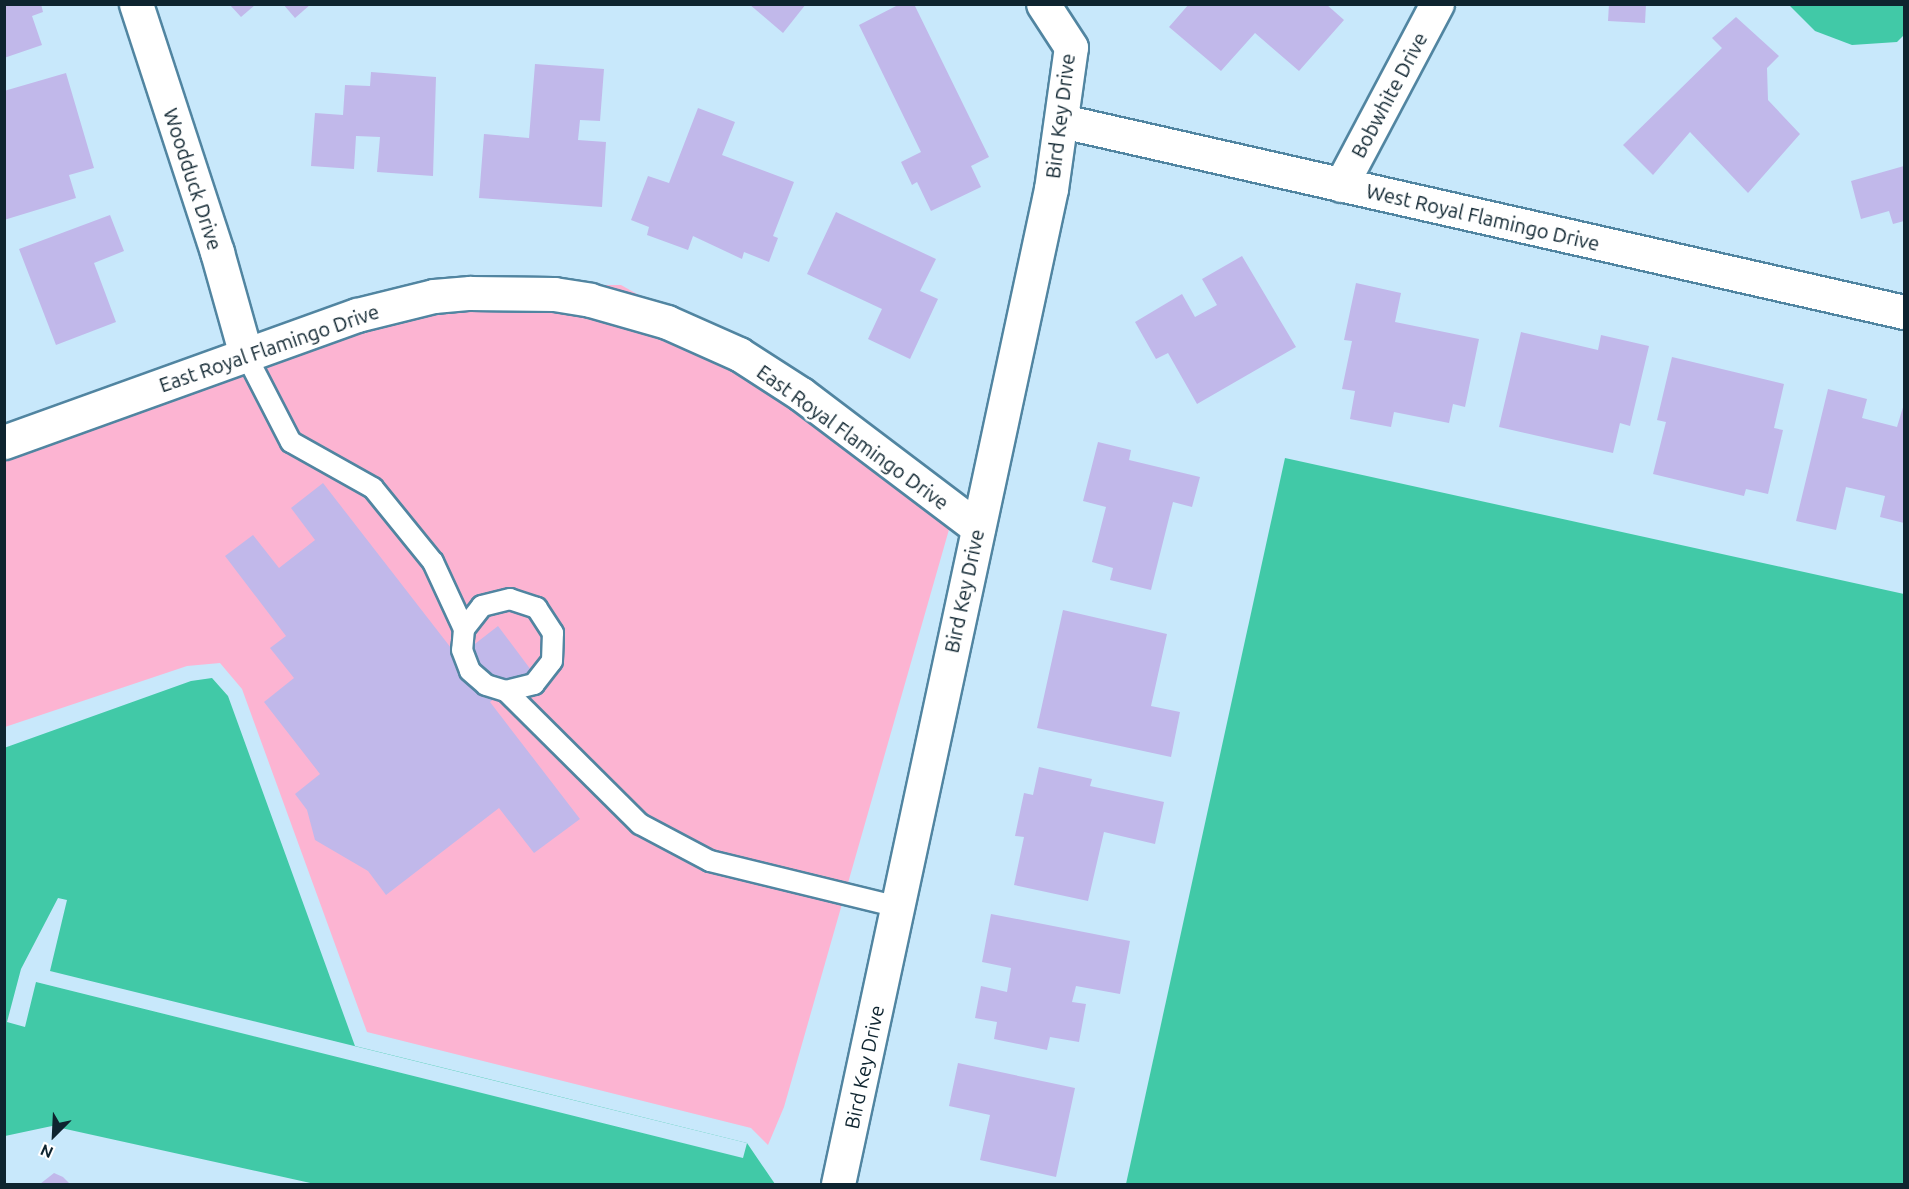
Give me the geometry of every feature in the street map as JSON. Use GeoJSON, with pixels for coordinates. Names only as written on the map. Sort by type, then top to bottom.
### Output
{"type":"FeatureCollection","features":[{"type":"Feature","properties":{"kind":"street","name":"Woodduck Drive"},"geometry":{"type":"LineString","coordinates":[[136,4],[217,252],[246,355]]}},
{"type":"Feature","properties":{"kind":"street","name":"Bird Key Drive"},"geometry":{"type":"LineString","coordinates":[[838,1185],[1062,121],[1071,47],[1043,4]]}},
{"type":"Feature","properties":{"kind":"street","name":"Bobwhite Drive"},"geometry":{"type":"LineString","coordinates":[[1341,185],[1437,4]]}},
{"type":"Feature","properties":{"kind":"street","name":"West Royal Flamingo Drive"},"geometry":{"type":"LineString","coordinates":[[1062,121],[1905,312]]}},
{"type":"Feature","properties":{"kind":"street","name":"East Royal Flamingo Drive"},"geometry":{"type":"LineString","coordinates":[[4,442],[357,315],[434,297],[512,291],[590,300],[667,322],[739,354],[801,394],[978,528]]}},
{"type":"Feature","properties":{"kind":"lane"},"geometry":{"type":"LineString","coordinates":[[246,355],[291,442],[373,488],[433,562],[464,629],[462,650],[470,671],[486,685],[506,691],[640,824],[710,861],[898,907]]}},
{"type":"Feature","properties":{"kind":"lane"},"geometry":{"type":"LineString","coordinates":[[464,629],[482,606],[510,598],[537,608],[546,621],[553,633],[552,662],[534,684],[506,691]]}},
{"type":"Feature","properties":{"kind":"shaded area"},"geometry":{"type":"Polygon","coordinates":[[[1789,5],[1904,5],[1904,35],[1897,42],[1852,45],[1815,31],[1789,5]]]}},
{"type":"Feature","properties":{"kind":"shaded area"},"geometry":{"type":"Polygon","coordinates":[[[508,285],[621,285],[829,402],[954,512],[784,1107],[768,1145],[751,1128],[367,1032],[242,689],[220,663],[187,666],[5,727],[4,441],[508,285]]]}},
{"type":"Feature","properties":{"kind":"shaded area"},"geometry":{"type":"Polygon","coordinates":[[[1285,458],[1904,594],[1904,1184],[1126,1184],[1285,458]]]}},
{"type":"Feature","properties":{"kind":"shaded area"},"geometry":{"type":"Polygon","coordinates":[[[212,678],[228,696],[355,1046],[747,1143],[775,1184],[315,1184],[52,1126],[5,1136],[4,748],[191,681],[212,678]]]}},
{"type":"Feature","properties":{"kind":"pier"},"geometry":{"type":"Polygon","coordinates":[[[58,898],[67,900],[50,971],[747,1143],[743,1158],[36,982],[25,1027],[7,1022],[21,969],[58,898]]]}},
{"type":"Feature","properties":{"kind":"building"},"geometry":{"type":"Polygon","coordinates":[[[4,4],[41,4],[43,12],[32,16],[42,45],[4,58],[4,4]]]}},
{"type":"Feature","properties":{"kind":"building"},"geometry":{"type":"Polygon","coordinates":[[[283,4],[311,4],[295,18],[283,4]]]}},
{"type":"Feature","properties":{"kind":"building"},"geometry":{"type":"Polygon","coordinates":[[[749,4],[806,4],[783,33],[749,4]]]}},
{"type":"Feature","properties":{"kind":"building"},"geometry":{"type":"Polygon","coordinates":[[[900,4],[914,4],[989,157],[971,166],[981,187],[931,211],[917,182],[912,185],[901,162],[921,152],[859,25],[900,4]]]}},
{"type":"Feature","properties":{"kind":"building"},"geometry":{"type":"Polygon","coordinates":[[[1189,4],[1326,4],[1344,20],[1299,71],[1255,33],[1221,71],[1169,27],[1189,4]]]}},
{"type":"Feature","properties":{"kind":"building"},"geometry":{"type":"Polygon","coordinates":[[[1609,4],[1646,4],[1645,23],[1608,21],[1609,4]]]}},
{"type":"Feature","properties":{"kind":"building"},"geometry":{"type":"Polygon","coordinates":[[[230,5],[255,5],[241,17],[230,5]]]}},
{"type":"Feature","properties":{"kind":"building"},"geometry":{"type":"Polygon","coordinates":[[[1736,17],[1779,56],[1767,68],[1768,100],[1800,134],[1748,193],[1690,132],[1653,175],[1623,145],[1722,48],[1712,38],[1736,17]]]}},
{"type":"Feature","properties":{"kind":"building"},"geometry":{"type":"Polygon","coordinates":[[[535,64],[604,69],[600,121],[580,120],[578,140],[606,142],[602,207],[479,198],[484,134],[529,138],[535,64]]]}},
{"type":"Feature","properties":{"kind":"building"},"geometry":{"type":"Polygon","coordinates":[[[371,72],[436,77],[433,176],[377,172],[380,137],[356,136],[354,169],[311,166],[315,113],[343,115],[345,85],[370,86],[371,72]]]}},
{"type":"Feature","properties":{"kind":"building"},"geometry":{"type":"Polygon","coordinates":[[[66,73],[94,168],[69,175],[76,198],[4,220],[4,91],[66,73]]]}},
{"type":"Feature","properties":{"kind":"building"},"geometry":{"type":"Polygon","coordinates":[[[698,108],[735,122],[722,155],[794,182],[773,236],[778,238],[769,262],[744,252],[742,259],[693,236],[688,250],[647,235],[649,227],[631,220],[648,176],[669,183],[698,108]]]}},
{"type":"Feature","properties":{"kind":"building"},"geometry":{"type":"Polygon","coordinates":[[[1904,166],[1904,221],[1893,224],[1889,211],[1861,219],[1851,181],[1904,166]]]}},
{"type":"Feature","properties":{"kind":"building"},"geometry":{"type":"Polygon","coordinates":[[[836,212],[936,259],[920,291],[938,299],[910,359],[868,339],[882,309],[807,274],[836,212]]]}},
{"type":"Feature","properties":{"kind":"building"},"geometry":{"type":"Polygon","coordinates":[[[110,215],[124,251],[94,263],[116,322],[56,345],[19,249],[110,215]]]}},
{"type":"Feature","properties":{"kind":"building"},"geometry":{"type":"Polygon","coordinates":[[[1242,256],[1296,347],[1197,404],[1168,353],[1156,359],[1135,322],[1182,294],[1195,317],[1217,305],[1202,279],[1242,256]]]}},
{"type":"Feature","properties":{"kind":"building"},"geometry":{"type":"Polygon","coordinates":[[[1356,283],[1401,293],[1395,322],[1479,339],[1465,407],[1453,404],[1449,423],[1394,412],[1391,427],[1350,419],[1355,391],[1342,389],[1352,341],[1344,340],[1356,283]]]}},
{"type":"Feature","properties":{"kind":"building"},"geometry":{"type":"Polygon","coordinates":[[[1521,332],[1598,350],[1601,335],[1649,346],[1630,426],[1620,423],[1613,453],[1499,427],[1521,332]]]}},
{"type":"Feature","properties":{"kind":"building"},"geometry":{"type":"Polygon","coordinates":[[[1672,357],[1784,384],[1774,428],[1783,430],[1768,494],[1746,489],[1744,496],[1653,474],[1666,422],[1657,420],[1672,357]]]}},
{"type":"Feature","properties":{"kind":"building"},"geometry":{"type":"Polygon","coordinates":[[[1828,389],[1867,399],[1862,418],[1897,427],[1904,404],[1904,523],[1880,517],[1885,496],[1846,487],[1836,530],[1796,521],[1828,389]]]}},
{"type":"Feature","properties":{"kind":"building"},"geometry":{"type":"Polygon","coordinates":[[[1098,442],[1131,450],[1129,460],[1200,477],[1192,507],[1173,502],[1151,590],[1110,580],[1113,568],[1092,562],[1106,507],[1083,501],[1098,442]]]}},
{"type":"Feature","properties":{"kind":"building"},"geometry":{"type":"Polygon","coordinates":[[[323,483],[458,657],[498,626],[531,670],[490,702],[580,819],[534,853],[499,808],[386,895],[368,871],[315,840],[307,810],[295,794],[320,774],[264,702],[294,678],[270,648],[286,636],[225,556],[253,535],[279,568],[315,540],[291,508],[323,483]]]}},
{"type":"Feature","properties":{"kind":"building"},"geometry":{"type":"Polygon","coordinates":[[[1063,610],[1167,634],[1151,706],[1180,712],[1171,757],[1037,728],[1063,610]]]}},
{"type":"Feature","properties":{"kind":"building"},"geometry":{"type":"Polygon","coordinates":[[[1039,767],[1092,779],[1090,786],[1164,802],[1155,844],[1104,832],[1088,901],[1014,885],[1024,837],[1015,836],[1024,793],[1033,795],[1039,767]]]}},
{"type":"Feature","properties":{"kind":"building"},"geometry":{"type":"Polygon","coordinates":[[[991,914],[1130,941],[1120,994],[1076,986],[1072,1002],[1086,1004],[1079,1042],[1050,1037],[1047,1050],[994,1039],[997,1022],[975,1018],[981,986],[1007,992],[1011,968],[982,962],[991,914]]]}},
{"type":"Feature","properties":{"kind":"building"},"geometry":{"type":"Polygon","coordinates":[[[958,1063],[1075,1088],[1056,1177],[980,1160],[990,1115],[949,1106],[958,1063]]]}},
{"type":"Feature","properties":{"kind":"building"},"geometry":{"type":"Polygon","coordinates":[[[54,1173],[63,1177],[70,1184],[40,1184],[54,1173]]]}}]}
